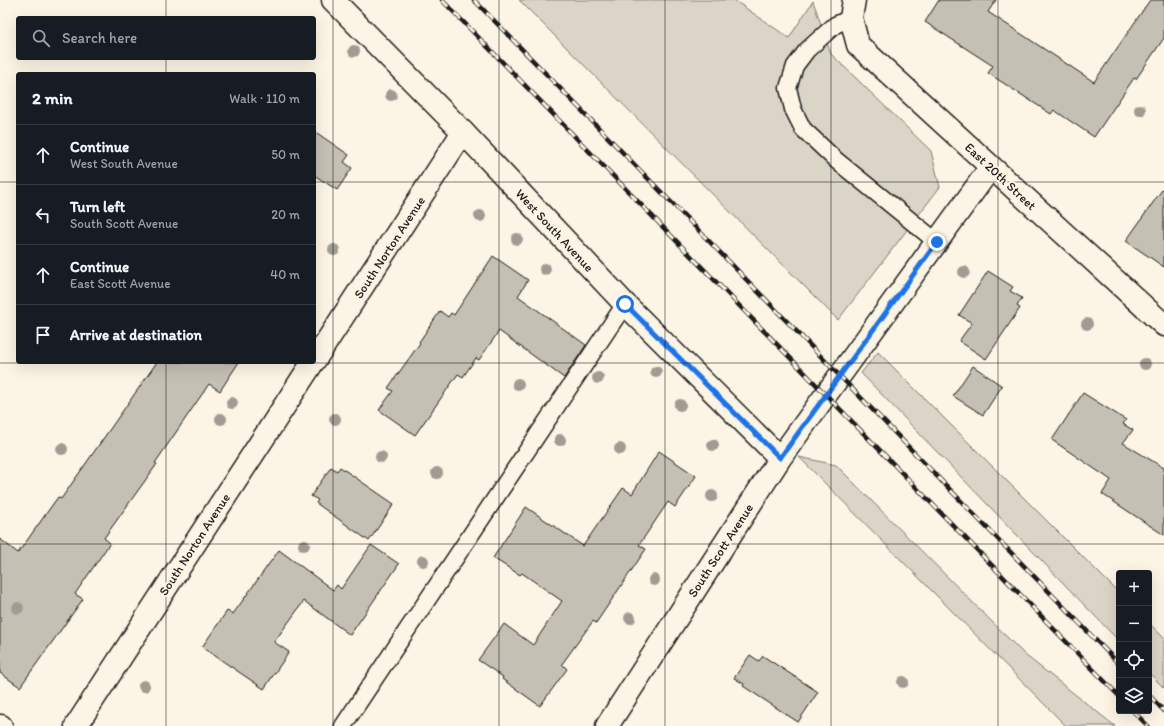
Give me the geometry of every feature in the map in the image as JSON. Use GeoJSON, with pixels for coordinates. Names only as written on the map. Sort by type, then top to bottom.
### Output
{"type":"FeatureCollection","features":[{"type":"Feature","properties":{"kind":"street","name":"West South Avenue"},"geometry":{"type":"LineString","coordinates":[[333,0],[463,132],[625,304],[780,458]]}},
{"type":"Feature","properties":{"kind":"street","name":"East 20th Street"},"geometry":{"type":"LineString","coordinates":[[852,9],[858,45],[1164,325]]}},
{"type":"Feature","properties":{"kind":"street","name":"South Norton Avenue"},"geometry":{"type":"LineString","coordinates":[[316,359],[463,132]]}},
{"type":"Feature","properties":{"kind":"street","name":"South Scott Avenue"},"geometry":{"type":"LineString","coordinates":[[607,726],[780,458],[991,167]]}},
{"type":"Feature","properties":{"kind":"street","name":"South Norton Avenue"},"geometry":{"type":"LineString","coordinates":[[76,726],[313,364]]}},
{"type":"Feature","properties":{"kind":"lane"},"geometry":{"type":"LineString","coordinates":[[852,9],[807,50],[795,66],[788,88],[793,109],[803,129],[837,162],[937,242]]}},
{"type":"Feature","properties":{"kind":"lane"},"geometry":{"type":"LineString","coordinates":[[343,726],[625,304]]}},
{"type":"Feature","properties":{"kind":"shaded area"},"geometry":{"type":"Polygon","coordinates":[[[519,0],[734,0],[789,38],[813,1],[831,54],[931,151],[940,187],[838,320],[519,0]]]}},
{"type":"Feature","properties":{"kind":"shaded area"},"geometry":{"type":"Polygon","coordinates":[[[878,352],[1116,590],[1116,638],[861,373],[878,352]]]}},
{"type":"Feature","properties":{"kind":"shaded area"},"geometry":{"type":"Polygon","coordinates":[[[799,457],[836,465],[1025,655],[1115,726],[1066,726],[799,457]]]}},
{"type":"Feature","properties":{"kind":"shaded area"},"geometry":{"type":"Polygon","coordinates":[[[1152,626],[1164,638],[1164,688],[1152,676],[1152,626]]]}},
{"type":"Feature","properties":{"kind":"building"},"geometry":{"type":"Polygon","coordinates":[[[939,0],[996,0],[988,12],[1094,82],[1150,0],[1164,0],[1164,38],[1136,79],[1134,78],[1094,137],[1054,110],[1051,114],[988,73],[993,66],[925,22],[939,0]]]}},
{"type":"Feature","properties":{"kind":"building"},"geometry":{"type":"Polygon","coordinates":[[[316,132],[349,155],[344,162],[352,168],[337,190],[316,176],[316,132]]]}},
{"type":"Feature","properties":{"kind":"building"},"geometry":{"type":"Polygon","coordinates":[[[1164,187],[1164,267],[1126,241],[1164,187]]]}},
{"type":"Feature","properties":{"kind":"building"},"geometry":{"type":"Polygon","coordinates":[[[493,256],[528,280],[518,296],[586,345],[564,378],[499,331],[479,360],[476,358],[463,377],[458,374],[415,435],[379,410],[393,391],[388,388],[420,343],[419,342],[440,311],[448,317],[451,313],[454,315],[493,256]]]}},
{"type":"Feature","properties":{"kind":"building"},"geometry":{"type":"Polygon","coordinates":[[[988,271],[1013,287],[1010,291],[1022,298],[1017,306],[1020,308],[986,359],[959,341],[972,323],[959,315],[988,271]]]}},
{"type":"Feature","properties":{"kind":"building"},"geometry":{"type":"Polygon","coordinates":[[[156,364],[238,364],[220,391],[209,384],[155,463],[157,464],[104,538],[110,543],[75,594],[83,599],[20,687],[0,673],[0,539],[18,553],[58,497],[61,499],[156,364]]]}},
{"type":"Feature","properties":{"kind":"building"},"geometry":{"type":"Polygon","coordinates":[[[973,366],[1002,386],[983,415],[953,396],[973,366]]]}},
{"type":"Feature","properties":{"kind":"building"},"geometry":{"type":"Polygon","coordinates":[[[1083,393],[1126,420],[1123,424],[1133,430],[1123,443],[1164,468],[1164,535],[1102,494],[1111,480],[1052,440],[1083,393]]]}},
{"type":"Feature","properties":{"kind":"building"},"geometry":{"type":"Polygon","coordinates":[[[659,451],[696,476],[675,507],[668,502],[639,545],[646,549],[596,623],[593,621],[562,664],[567,669],[540,706],[502,679],[503,677],[478,660],[504,624],[533,645],[562,601],[522,573],[520,575],[493,558],[526,507],[583,546],[623,488],[632,494],[659,451]]]}},
{"type":"Feature","properties":{"kind":"building"},"geometry":{"type":"Polygon","coordinates":[[[331,467],[337,471],[340,467],[394,504],[369,541],[316,503],[318,500],[311,496],[331,467]]]}},
{"type":"Feature","properties":{"kind":"building"},"geometry":{"type":"Polygon","coordinates":[[[371,545],[399,564],[350,635],[304,601],[274,642],[289,652],[264,689],[202,647],[227,611],[233,614],[279,550],[333,590],[337,585],[341,589],[371,545]]]}},
{"type":"Feature","properties":{"kind":"building"},"geometry":{"type":"Polygon","coordinates":[[[750,655],[759,661],[763,656],[818,692],[798,722],[743,686],[744,684],[734,678],[750,655]]]}},
{"type":"Feature","properties":{"kind":"railway"},"geometry":{"type":"LineString","coordinates":[[442,0],[1116,693]]}},
{"type":"Feature","properties":{"kind":"railway"},"geometry":{"type":"LineString","coordinates":[[474,0],[1116,661]]}},
{"type":"Feature","properties":{"kind":"railway"},"geometry":{"type":"LineString","coordinates":[[1152,698],[1164,711]]}},
{"type":"Feature","properties":{"kind":"railway"},"geometry":{"type":"LineString","coordinates":[[1136,714],[1148,726]]}},
{"type":"Feature","properties":{"kind":"route"},"geometry":{"type":"LineString","coordinates":[[625,304],[780,458],[937,242]]}}]}
